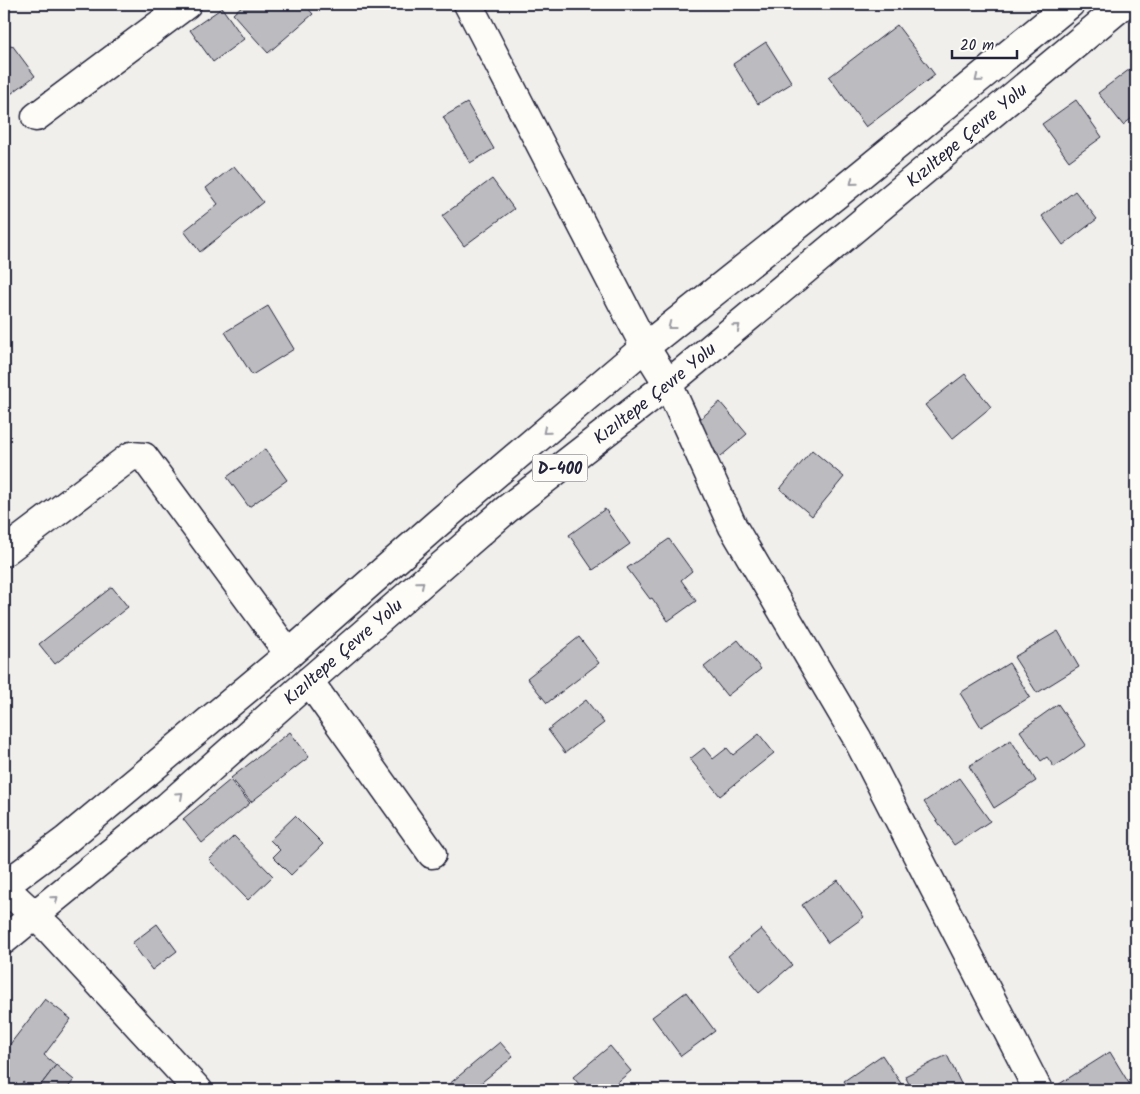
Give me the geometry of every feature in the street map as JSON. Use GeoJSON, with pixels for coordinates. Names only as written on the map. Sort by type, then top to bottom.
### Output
{"type":"FeatureCollection","features":[{"type":"Feature","properties":{"kind":"main road"},"geometry":{"type":"LineString","coordinates":[[468,4],[645,347],[668,384],[732,527],[856,738],[1038,1090]]}},
{"type":"Feature","properties":{"kind":"main road","name":"Kızıltepe Çevre Yolu"},"geometry":{"type":"LineString","coordinates":[[4,887],[66,840],[289,654],[438,523],[645,347],[841,192],[1070,4]]}},
{"type":"Feature","properties":{"kind":"main road","name":"Kızıltepe Çevre Yolu"},"geometry":{"type":"LineString","coordinates":[[4,940],[168,806],[507,509],[668,384],[1124,4]]}},
{"type":"Feature","properties":{"kind":"main road"},"geometry":{"type":"LineString","coordinates":[[36,117],[170,9]]}},
{"type":"Feature","properties":{"kind":"main road"},"geometry":{"type":"LineString","coordinates":[[4,552],[131,456],[144,457],[289,654]]}},
{"type":"Feature","properties":{"kind":"main road"},"geometry":{"type":"LineString","coordinates":[[309,681],[432,854]]}},
{"type":"Feature","properties":{"kind":"main road"},"geometry":{"type":"LineString","coordinates":[[4,887],[50,930],[198,1090]]}},
{"type":"Feature","properties":{"kind":"building"},"geometry":{"type":"Polygon","coordinates":[[[244,4],[304,4],[313,14],[268,53],[233,14],[244,4]]]}},
{"type":"Feature","properties":{"kind":"building"},"geometry":{"type":"Polygon","coordinates":[[[222,8],[244,39],[213,62],[190,30],[222,8]]]}},
{"type":"Feature","properties":{"kind":"building"},"geometry":{"type":"Polygon","coordinates":[[[897,25],[935,75],[866,127],[829,77],[897,25]]]}},
{"type":"Feature","properties":{"kind":"building"},"geometry":{"type":"Polygon","coordinates":[[[766,42],[792,83],[758,104],[733,64],[766,42]]]}},
{"type":"Feature","properties":{"kind":"building"},"geometry":{"type":"Polygon","coordinates":[[[12,45],[35,76],[4,99],[4,51],[12,45]]]}},
{"type":"Feature","properties":{"kind":"building"},"geometry":{"type":"Polygon","coordinates":[[[1134,66],[1136,69],[1136,115],[1123,125],[1098,93],[1134,66]]]}},
{"type":"Feature","properties":{"kind":"building"},"geometry":{"type":"Polygon","coordinates":[[[1076,100],[1102,137],[1069,161],[1042,124],[1076,100]]]}},
{"type":"Feature","properties":{"kind":"building"},"geometry":{"type":"Polygon","coordinates":[[[467,103],[494,149],[470,163],[443,117],[467,103]]]}},
{"type":"Feature","properties":{"kind":"building"},"geometry":{"type":"Polygon","coordinates":[[[234,166],[263,202],[200,252],[184,231],[218,204],[206,188],[234,166]]]}},
{"type":"Feature","properties":{"kind":"building"},"geometry":{"type":"Polygon","coordinates":[[[492,179],[514,209],[464,246],[442,216],[492,179]]]}},
{"type":"Feature","properties":{"kind":"building"},"geometry":{"type":"Polygon","coordinates":[[[1075,191],[1097,219],[1063,245],[1042,216],[1075,191]]]}},
{"type":"Feature","properties":{"kind":"building"},"geometry":{"type":"Polygon","coordinates":[[[268,306],[294,349],[252,375],[225,332],[268,306]]]}},
{"type":"Feature","properties":{"kind":"building"},"geometry":{"type":"Polygon","coordinates":[[[965,374],[991,407],[952,439],[925,405],[965,374]]]}},
{"type":"Feature","properties":{"kind":"building"},"geometry":{"type":"Polygon","coordinates":[[[720,402],[747,434],[720,457],[693,425],[720,402]]]}},
{"type":"Feature","properties":{"kind":"building"},"geometry":{"type":"Polygon","coordinates":[[[265,449],[287,480],[249,507],[227,477],[265,449]]]}},
{"type":"Feature","properties":{"kind":"building"},"geometry":{"type":"Polygon","coordinates":[[[812,450],[844,477],[812,516],[780,489],[812,450]]]}},
{"type":"Feature","properties":{"kind":"building"},"geometry":{"type":"Polygon","coordinates":[[[605,509],[630,544],[593,570],[569,535],[605,509]]]}},
{"type":"Feature","properties":{"kind":"building"},"geometry":{"type":"Polygon","coordinates":[[[669,539],[692,571],[681,580],[696,601],[668,621],[627,568],[669,539]]]}},
{"type":"Feature","properties":{"kind":"building"},"geometry":{"type":"Polygon","coordinates":[[[112,587],[128,607],[55,664],[39,644],[112,587]]]}},
{"type":"Feature","properties":{"kind":"building"},"geometry":{"type":"Polygon","coordinates":[[[1058,631],[1079,667],[1037,693],[1014,657],[1058,631]]]}},
{"type":"Feature","properties":{"kind":"building"},"geometry":{"type":"Polygon","coordinates":[[[579,637],[599,663],[547,703],[527,678],[579,637]]]}},
{"type":"Feature","properties":{"kind":"building"},"geometry":{"type":"Polygon","coordinates":[[[738,640],[761,669],[727,696],[704,667],[738,640]]]}},
{"type":"Feature","properties":{"kind":"building"},"geometry":{"type":"Polygon","coordinates":[[[1009,663],[1030,697],[981,727],[960,693],[1009,663]]]}},
{"type":"Feature","properties":{"kind":"building"},"geometry":{"type":"Polygon","coordinates":[[[586,700],[604,723],[565,753],[548,730],[586,700]]]}},
{"type":"Feature","properties":{"kind":"building"},"geometry":{"type":"Polygon","coordinates":[[[1058,704],[1086,745],[1054,767],[1047,757],[1041,761],[1020,731],[1058,704]]]}},
{"type":"Feature","properties":{"kind":"building"},"geometry":{"type":"Polygon","coordinates":[[[290,732],[309,757],[251,802],[231,778],[290,732]]]}},
{"type":"Feature","properties":{"kind":"building"},"geometry":{"type":"Polygon","coordinates":[[[759,734],[774,753],[720,796],[690,759],[704,748],[713,759],[727,748],[733,755],[759,734]]]}},
{"type":"Feature","properties":{"kind":"building"},"geometry":{"type":"Polygon","coordinates":[[[1011,740],[1036,781],[994,808],[969,766],[1011,740]]]}},
{"type":"Feature","properties":{"kind":"building"},"geometry":{"type":"Polygon","coordinates":[[[959,778],[990,821],[954,845],[924,802],[959,778]]]}},
{"type":"Feature","properties":{"kind":"building"},"geometry":{"type":"Polygon","coordinates":[[[230,780],[250,803],[202,843],[183,819],[230,780]]]}},
{"type":"Feature","properties":{"kind":"building"},"geometry":{"type":"Polygon","coordinates":[[[295,816],[323,844],[291,875],[273,857],[280,850],[270,840],[295,816]]]}},
{"type":"Feature","properties":{"kind":"building"},"geometry":{"type":"Polygon","coordinates":[[[234,836],[273,876],[248,900],[209,860],[234,836]]]}},
{"type":"Feature","properties":{"kind":"building"},"geometry":{"type":"Polygon","coordinates":[[[838,880],[864,917],[828,943],[802,905],[838,880]]]}},
{"type":"Feature","properties":{"kind":"building"},"geometry":{"type":"Polygon","coordinates":[[[157,924],[177,951],[152,970],[132,943],[157,924]]]}},
{"type":"Feature","properties":{"kind":"building"},"geometry":{"type":"Polygon","coordinates":[[[761,929],[792,965],[759,993],[728,956],[761,929]]]}},
{"type":"Feature","properties":{"kind":"building"},"geometry":{"type":"Polygon","coordinates":[[[686,992],[715,1031],[681,1056],[652,1017],[686,992]]]}},
{"type":"Feature","properties":{"kind":"building"},"geometry":{"type":"Polygon","coordinates":[[[45,999],[71,1019],[44,1055],[56,1065],[37,1090],[33,1090],[23,1082],[17,1090],[12,1090],[4,1084],[4,1052],[45,999]]]}},
{"type":"Feature","properties":{"kind":"building"},"geometry":{"type":"Polygon","coordinates":[[[500,1042],[513,1057],[472,1090],[452,1090],[448,1085],[500,1042]]]}},
{"type":"Feature","properties":{"kind":"building"},"geometry":{"type":"Polygon","coordinates":[[[610,1046],[631,1071],[608,1090],[584,1090],[573,1077],[610,1046]]]}},
{"type":"Feature","properties":{"kind":"building"},"geometry":{"type":"Polygon","coordinates":[[[1110,1052],[1133,1090],[1054,1090],[1053,1088],[1110,1052]]]}},
{"type":"Feature","properties":{"kind":"building"},"geometry":{"type":"Polygon","coordinates":[[[882,1055],[902,1085],[895,1090],[850,1090],[844,1081],[882,1055]]]}},
{"type":"Feature","properties":{"kind":"building"},"geometry":{"type":"Polygon","coordinates":[[[947,1055],[964,1090],[912,1090],[905,1076],[947,1055]]]}},
{"type":"Feature","properties":{"kind":"building"},"geometry":{"type":"Polygon","coordinates":[[[56,1065],[74,1080],[66,1090],[37,1090],[56,1065]]]}}]}
